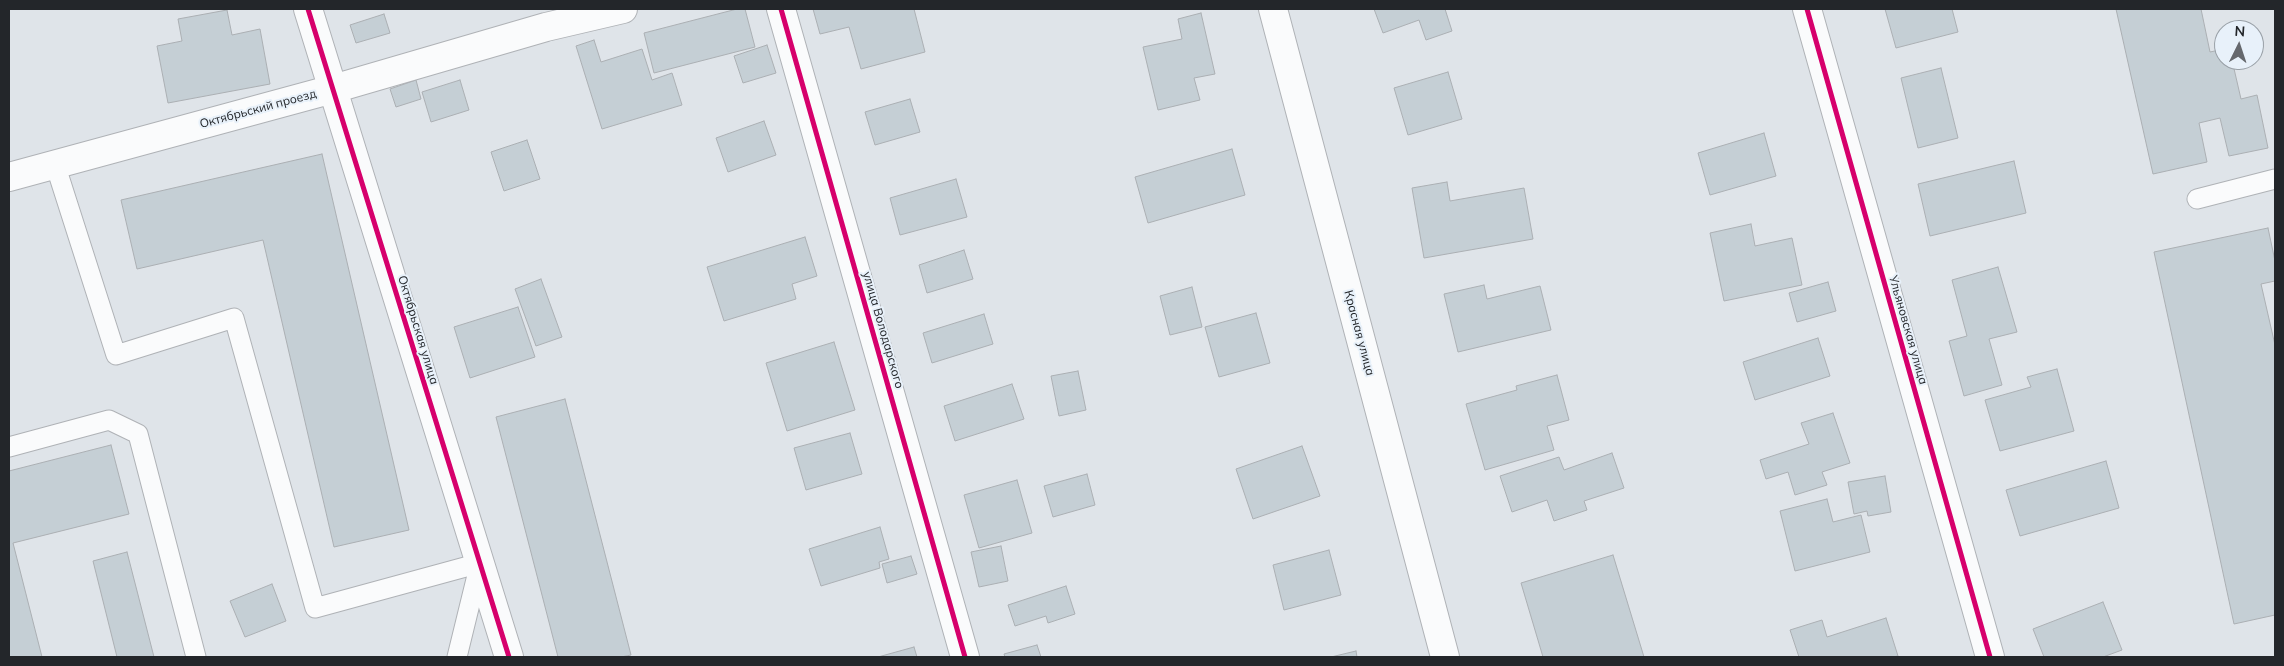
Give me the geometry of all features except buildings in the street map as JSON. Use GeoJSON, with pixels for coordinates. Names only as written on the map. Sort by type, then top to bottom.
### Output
{"type":"FeatureCollection","features":[{"type":"Feature","properties":{"kind":"street","name":"Октябрьская улица"},"geometry":{"type":"LineString","coordinates":[[308,9],[509,657]]}},
{"type":"Feature","properties":{"kind":"street","name":"Октябрьский проезд"},"geometry":{"type":"LineString","coordinates":[[9,177],[333,89],[546,27],[623,9]]}},
{"type":"Feature","properties":{"kind":"street","name":"улица Володарского"},"geometry":{"type":"LineString","coordinates":[[781,9],[965,657]]}},
{"type":"Feature","properties":{"kind":"street","name":"Красная улица"},"geometry":{"type":"LineString","coordinates":[[1273,9],[1445,657]]}},
{"type":"Feature","properties":{"kind":"street","name":"Ульяновская улица"},"geometry":{"type":"LineString","coordinates":[[1807,9],[1990,657]]}},
{"type":"Feature","properties":{"kind":"lane"},"geometry":{"type":"LineString","coordinates":[[55,164],[116,355],[234,318],[315,608],[480,563],[457,657]]}},
{"type":"Feature","properties":{"kind":"lane"},"geometry":{"type":"LineString","coordinates":[[2197,199],[2275,179]]}},
{"type":"Feature","properties":{"kind":"lane"},"geometry":{"type":"LineString","coordinates":[[9,447],[109,420],[138,434],[196,657]]}},
{"type":"Feature","properties":{"kind":"cycle path"},"geometry":{"type":"LineString","coordinates":[[308,9],[509,657]]}},
{"type":"Feature","properties":{"kind":"cycle path"},"geometry":{"type":"LineString","coordinates":[[781,9],[965,657]]}},
{"type":"Feature","properties":{"kind":"cycle path"},"geometry":{"type":"LineString","coordinates":[[1807,9],[1990,657]]}}]}
